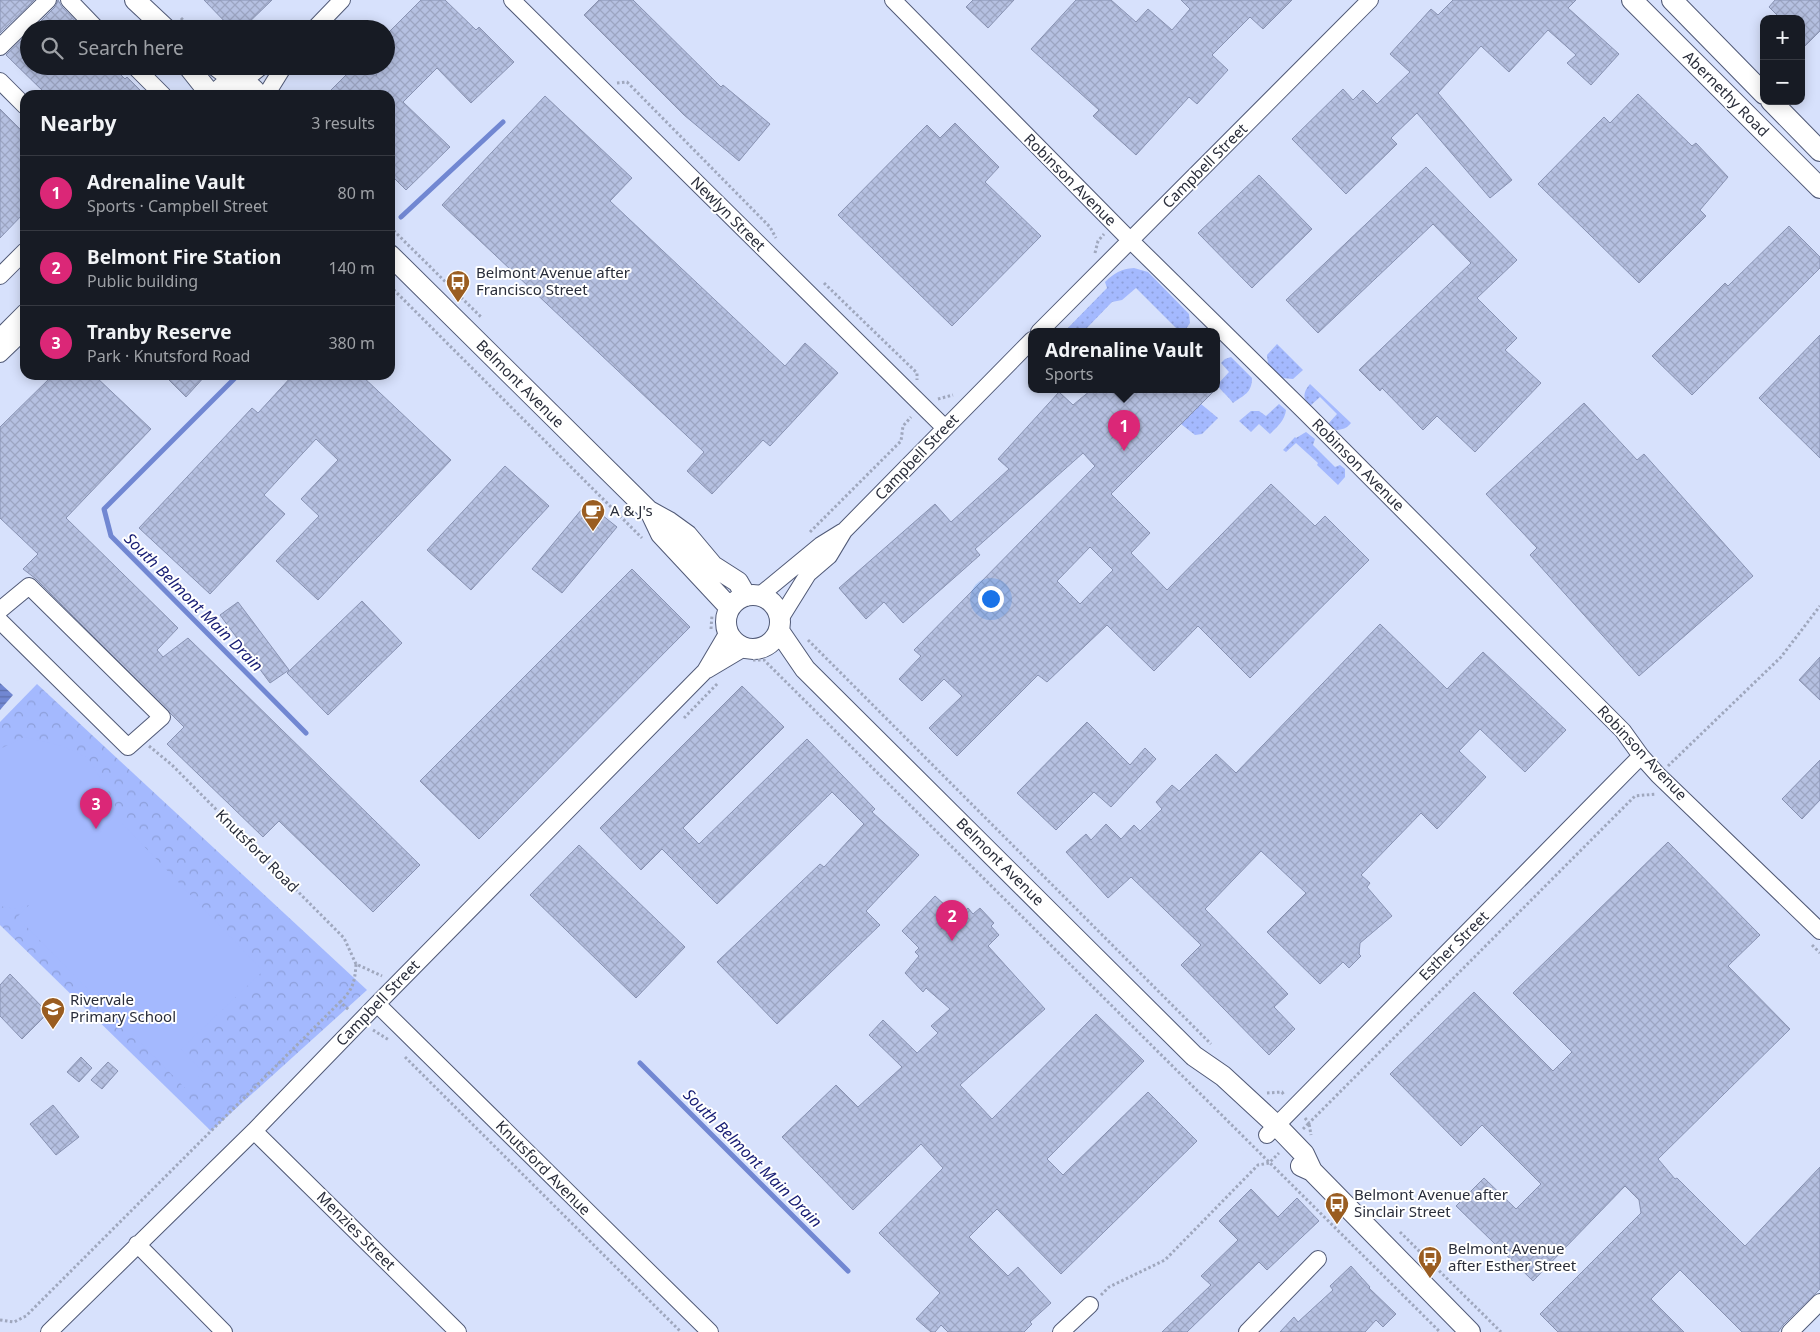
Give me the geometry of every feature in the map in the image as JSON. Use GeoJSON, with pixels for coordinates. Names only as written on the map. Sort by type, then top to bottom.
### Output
{"type":"FeatureCollection","features":[{"type":"Feature","properties":{"kind":"main road"},"geometry":{"type":"LineString","coordinates":[[135,0],[155,20]]}},
{"type":"Feature","properties":{"kind":"main road","name":"Abernethy Road"},"geometry":{"type":"LineString","coordinates":[[1632,0],[1820,188]]}},
{"type":"Feature","properties":{"kind":"main road","name":"Abernethy Road"},"geometry":{"type":"LineString","coordinates":[[1672,0],[1760,90]]}},
{"type":"Feature","properties":{"kind":"main road"},"geometry":{"type":"LineString","coordinates":[[195,75],[207,90]]}},
{"type":"Feature","properties":{"kind":"main road"},"geometry":{"type":"LineString","coordinates":[[229,75],[239,82]]}},
{"type":"Feature","properties":{"kind":"main road"},"geometry":{"type":"LineString","coordinates":[[219,90],[226,84],[239,82],[249,84],[254,90]]}},
{"type":"Feature","properties":{"kind":"main road","name":"Abernethy Road"},"geometry":{"type":"LineString","coordinates":[[1775,105],[1820,152]]}},
{"type":"Feature","properties":{"kind":"main road","name":"Belmont Avenue"},"geometry":{"type":"LineString","coordinates":[[395,260],[651,513],[669,522],[687,535],[713,566],[738,582],[753,596]]}},
{"type":"Feature","properties":{"kind":"main road","name":"Belmont Avenue"},"geometry":{"type":"LineString","coordinates":[[651,513],[661,534],[730,608]]}},
{"type":"Feature","properties":{"kind":"main road"},"geometry":{"type":"LineString","coordinates":[[753,596],[767,598],[778,610],[780,625],[776,638],[752,652],[737,644],[723,640],[730,608],[740,598],[753,596]]}},
{"type":"Feature","properties":{"kind":"main road","name":"Belmont Avenue"},"geometry":{"type":"LineString","coordinates":[[780,625],[805,669],[1194,1056],[1223,1076],[1272,1130],[1281,1151],[1304,1154],[1312,1171],[1470,1332]]}},
{"type":"Feature","properties":{"kind":"main road","name":"Belmont Avenue"},"geometry":{"type":"LineString","coordinates":[[752,652],[805,669]]}},
{"type":"Feature","properties":{"kind":"street"},"geometry":{"type":"LineString","coordinates":[[28,20],[48,0]]}},
{"type":"Feature","properties":{"kind":"street"},"geometry":{"type":"LineString","coordinates":[[69,0],[88,20]]}},
{"type":"Feature","properties":{"kind":"street"},"geometry":{"type":"LineString","coordinates":[[323,20],[342,0]]}},
{"type":"Feature","properties":{"kind":"street","name":"Newlyn Street"},"geometry":{"type":"LineString","coordinates":[[512,0],[945,428]]}},
{"type":"Feature","properties":{"kind":"street","name":"Robinson Avenue"},"geometry":{"type":"LineString","coordinates":[[893,0],[1220,328]]}},
{"type":"Feature","properties":{"kind":"street","name":"Campbell Street"},"geometry":{"type":"LineString","coordinates":[[1043,328],[1370,0]]}},
{"type":"Feature","properties":{"kind":"street"},"geometry":{"type":"LineString","coordinates":[[0,47],[20,27]]}},
{"type":"Feature","properties":{"kind":"street"},"geometry":{"type":"LineString","coordinates":[[143,75],[158,90]]}},
{"type":"Feature","properties":{"kind":"street"},"geometry":{"type":"LineString","coordinates":[[239,82],[249,75]]}},
{"type":"Feature","properties":{"kind":"street"},"geometry":{"type":"LineString","coordinates":[[269,90],[278,75]]}},
{"type":"Feature","properties":{"kind":"street"},"geometry":{"type":"LineString","coordinates":[[0,81],[20,101]]}},
{"type":"Feature","properties":{"kind":"street"},"geometry":{"type":"LineString","coordinates":[[0,276],[20,260]]}},
{"type":"Feature","properties":{"kind":"street"},"geometry":{"type":"LineString","coordinates":[[0,336],[20,317]]}},
{"type":"Feature","properties":{"kind":"street","name":"Robinson Avenue"},"geometry":{"type":"LineString","coordinates":[[1220,328],[1616,724],[1640,756],[1813,935]]}},
{"type":"Feature","properties":{"kind":"street"},"geometry":{"type":"LineString","coordinates":[[0,354],[20,335]]}},
{"type":"Feature","properties":{"kind":"street","name":"Campbell Street"},"geometry":{"type":"LineString","coordinates":[[780,625],[808,574],[829,556],[844,531],[1028,344]]}},
{"type":"Feature","properties":{"kind":"street","name":"Campbell Street"},"geometry":{"type":"LineString","coordinates":[[753,596],[821,545],[844,531]]}},
{"type":"Feature","properties":{"kind":"street"},"geometry":{"type":"LineString","coordinates":[[0,610],[29,586],[162,717],[128,747],[0,621]]}},
{"type":"Feature","properties":{"kind":"street","name":"Campbell Street"},"geometry":{"type":"LineString","coordinates":[[48,1332],[254,1131],[705,671],[723,640]]}},
{"type":"Feature","properties":{"kind":"street","name":"Campbell Street"},"geometry":{"type":"LineString","coordinates":[[705,671],[752,652]]}},
{"type":"Feature","properties":{"kind":"street","name":"Esther Street"},"geometry":{"type":"LineString","coordinates":[[1272,1130],[1640,756]]}},
{"type":"Feature","properties":{"kind":"street","name":"Knutsford Avenue"},"geometry":{"type":"LineString","coordinates":[[377,1004],[710,1332]]}},
{"type":"Feature","properties":{"kind":"street","name":"Menzies Street"},"geometry":{"type":"LineString","coordinates":[[254,1131],[458,1332]]}},
{"type":"Feature","properties":{"kind":"street"},"geometry":{"type":"LineString","coordinates":[[137,1244],[224,1332]]}},
{"type":"Feature","properties":{"kind":"street"},"geometry":{"type":"LineString","coordinates":[[1247,1332],[1318,1259]]}},
{"type":"Feature","properties":{"kind":"street"},"geometry":{"type":"LineString","coordinates":[[1790,1332],[1820,1302]]}},
{"type":"Feature","properties":{"kind":"street"},"geometry":{"type":"LineString","coordinates":[[1060,1332],[1090,1305]]}},
{"type":"Feature","properties":{"kind":"path"},"geometry":{"type":"LineString","coordinates":[[609,83],[627,82],[770,227],[775,234],[776,245]]}},
{"type":"Feature","properties":{"kind":"path"},"geometry":{"type":"LineString","coordinates":[[395,232],[489,325]]}},
{"type":"Feature","properties":{"kind":"path"},"geometry":{"type":"LineString","coordinates":[[822,281],[917,373],[917,381]]}},
{"type":"Feature","properties":{"kind":"path"},"geometry":{"type":"LineString","coordinates":[[395,291],[646,542]]}},
{"type":"Feature","properties":{"kind":"path"},"geometry":{"type":"LineString","coordinates":[[805,537],[901,441],[903,426],[922,405]]}},
{"type":"Feature","properties":{"kind":"path"},"geometry":{"type":"LineString","coordinates":[[714,590],[705,600],[713,607],[710,638],[723,640]]}},
{"type":"Feature","properties":{"kind":"path"},"geometry":{"type":"LineString","coordinates":[[1658,775],[1781,657],[1820,606]]}},
{"type":"Feature","properties":{"kind":"path"},"geometry":{"type":"LineString","coordinates":[[802,633],[1217,1051]]}},
{"type":"Feature","properties":{"kind":"path"},"geometry":{"type":"LineString","coordinates":[[752,652],[771,666],[1281,1151],[1440,1332]]}},
{"type":"Feature","properties":{"kind":"path","name":"Knutsford Road"},"geometry":{"type":"LineString","coordinates":[[148,746],[172,765],[344,938],[356,964]]}},
{"type":"Feature","properties":{"kind":"path"},"geometry":{"type":"LineString","coordinates":[[1109,1287],[1165,1260],[1258,1165],[1281,1151],[1310,1123],[1635,796],[1660,794]]}},
{"type":"Feature","properties":{"kind":"path"},"geometry":{"type":"LineString","coordinates":[[1813,935],[1820,953]]}},
{"type":"Feature","properties":{"kind":"path"},"geometry":{"type":"LineString","coordinates":[[0,1320],[14,1322],[26,1316],[340,1002],[360,1021],[394,1046]]}},
{"type":"Feature","properties":{"kind":"path"},"geometry":{"type":"LineString","coordinates":[[401,1053],[681,1332]]}},
{"type":"Feature","properties":{"kind":"path"},"geometry":{"type":"LineString","coordinates":[[1260,1093],[1282,1092],[1310,1123],[1311,1138]]}},
{"type":"Feature","properties":{"kind":"path"},"geometry":{"type":"LineString","coordinates":[[1396,1229],[1500,1332]]}},
{"type":"Feature","properties":{"kind":"green space"},"geometry":{"type":"Polygon","coordinates":[[[1134,268],[1148,272],[1189,314],[1190,323],[1187,328],[1176,328],[1136,288],[1122,300],[1112,302],[1087,328],[1068,328],[1107,288],[1105,282],[1125,269],[1134,268]]]}},
{"type":"Feature","properties":{"kind":"green space"},"geometry":{"type":"Polygon","coordinates":[[[1277,344],[1303,370],[1293,379],[1282,378],[1268,364],[1267,355],[1277,344]]]}},
{"type":"Feature","properties":{"kind":"green space"},"geometry":{"type":"Polygon","coordinates":[[[1231,357],[1252,378],[1249,390],[1244,396],[1233,403],[1220,388],[1220,382],[1229,372],[1221,363],[1231,357]]]}},
{"type":"Feature","properties":{"kind":"green space"},"geometry":{"type":"Polygon","coordinates":[[[1310,384],[1351,423],[1349,425],[1336,430],[1328,424],[1337,414],[1320,397],[1310,406],[1307,403],[1304,395],[1310,384]]]}},
{"type":"Feature","properties":{"kind":"green space"},"geometry":{"type":"Polygon","coordinates":[[[1201,404],[1218,418],[1202,434],[1195,435],[1181,424],[1201,404]]]}},
{"type":"Feature","properties":{"kind":"green space"},"geometry":{"type":"Polygon","coordinates":[[[1279,404],[1286,410],[1285,414],[1270,434],[1259,424],[1251,432],[1239,421],[1251,411],[1259,411],[1266,416],[1279,404]]]}},
{"type":"Feature","properties":{"kind":"green space"},"geometry":{"type":"Polygon","coordinates":[[[1306,432],[1315,439],[1313,445],[1335,467],[1340,465],[1345,469],[1345,477],[1338,485],[1296,443],[1286,452],[1283,450],[1295,437],[1306,432]]]}},
{"type":"Feature","properties":{"kind":"green space"},"geometry":{"type":"Polygon","coordinates":[[[37,684],[367,990],[211,1131],[0,925],[0,722],[37,684]]]}},
{"type":"Feature","properties":{"kind":"green space"},"geometry":{"type":"Polygon","coordinates":[[[24,737],[62,746],[88,758],[112,797],[120,821],[263,971],[181,1049],[203,1072],[186,1089],[17,917],[29,905],[15,909],[0,906],[0,749],[24,737]]]}},
{"type":"Feature","properties":{"kind":"shaded area"},"geometry":{"type":"Polygon","coordinates":[[[0,683],[13,695],[0,710],[0,683]]]}},
{"type":"Feature","properties":{"kind":"building"},"geometry":{"type":"Polygon","coordinates":[[[0,0],[34,0],[0,33],[0,0]]]}},
{"type":"Feature","properties":{"kind":"building"},"geometry":{"type":"Polygon","coordinates":[[[58,0],[74,20],[42,20],[55,7],[58,0]]]}},
{"type":"Feature","properties":{"kind":"building"},"geometry":{"type":"Polygon","coordinates":[[[204,0],[272,0],[251,20],[223,20],[204,0]]]}},
{"type":"Feature","properties":{"kind":"building"},"geometry":{"type":"Polygon","coordinates":[[[421,0],[445,0],[476,30],[479,27],[514,62],[471,103],[437,68],[403,102],[450,147],[406,190],[395,179],[395,90],[331,90],[346,75],[395,75],[395,26],[421,0]]]}},
{"type":"Feature","properties":{"kind":"building"},"geometry":{"type":"Polygon","coordinates":[[[599,0],[633,0],[721,87],[723,85],[770,124],[739,161],[684,115],[584,15],[599,0]]]}},
{"type":"Feature","properties":{"kind":"building"},"geometry":{"type":"Polygon","coordinates":[[[973,0],[1014,0],[988,28],[966,7],[973,0]]]}},
{"type":"Feature","properties":{"kind":"building"},"geometry":{"type":"Polygon","coordinates":[[[1076,0],[1111,0],[1136,22],[1148,9],[1172,30],[1190,9],[1181,0],[1292,0],[1263,29],[1250,17],[1212,55],[1228,70],[1197,104],[1189,97],[1136,155],[1093,116],[1099,110],[1031,49],[1076,0]]]}},
{"type":"Feature","properties":{"kind":"building"},"geometry":{"type":"Polygon","coordinates":[[[1453,0],[1576,0],[1568,8],[1619,54],[1591,85],[1567,63],[1576,55],[1548,30],[1509,72],[1481,46],[1438,93],[1512,180],[1490,198],[1417,113],[1391,138],[1397,144],[1346,194],[1292,139],[1343,89],[1353,100],[1363,90],[1377,104],[1410,72],[1390,54],[1431,9],[1438,15],[1453,0]]]}},
{"type":"Feature","properties":{"kind":"building"},"geometry":{"type":"Polygon","coordinates":[[[1775,0],[1820,0],[1820,31],[1805,46],[1805,15],[1777,15],[1769,7],[1775,0]]]}},
{"type":"Feature","properties":{"kind":"building"},"geometry":{"type":"Polygon","coordinates":[[[20,42],[20,69],[6,55],[20,42]]]}},
{"type":"Feature","properties":{"kind":"building"},"geometry":{"type":"Polygon","coordinates":[[[26,75],[121,75],[125,79],[127,77],[140,90],[42,90],[26,75]]]}},
{"type":"Feature","properties":{"kind":"building"},"geometry":{"type":"Polygon","coordinates":[[[1638,94],[1692,146],[1696,143],[1728,177],[1700,210],[1706,216],[1639,283],[1538,184],[1604,117],[1610,123],[1638,94]]]}},
{"type":"Feature","properties":{"kind":"building"},"geometry":{"type":"Polygon","coordinates":[[[545,96],[632,178],[610,201],[785,366],[805,343],[838,373],[770,446],[763,440],[712,494],[687,471],[704,452],[442,205],[545,96]]]}},
{"type":"Feature","properties":{"kind":"building"},"geometry":{"type":"Polygon","coordinates":[[[0,109],[20,129],[20,217],[0,238],[0,109]]]}},
{"type":"Feature","properties":{"kind":"building"},"geometry":{"type":"Polygon","coordinates":[[[955,123],[999,167],[985,182],[1041,236],[952,326],[838,215],[927,125],[940,138],[955,123]]]}},
{"type":"Feature","properties":{"kind":"building"},"geometry":{"type":"Polygon","coordinates":[[[1426,167],[1517,260],[1477,298],[1517,338],[1505,350],[1541,383],[1475,452],[1437,416],[1423,430],[1382,388],[1380,391],[1359,370],[1471,263],[1433,224],[1318,333],[1286,300],[1426,167]]]}},
{"type":"Feature","properties":{"kind":"building"},"geometry":{"type":"Polygon","coordinates":[[[1259,175],[1312,229],[1252,288],[1198,233],[1259,175]]]}},
{"type":"Feature","properties":{"kind":"building"},"geometry":{"type":"Polygon","coordinates":[[[1789,226],[1820,257],[1820,268],[1692,395],[1652,356],[1725,283],[1728,286],[1789,226]]]}},
{"type":"Feature","properties":{"kind":"building"},"geometry":{"type":"Polygon","coordinates":[[[1820,335],[1820,458],[1759,398],[1820,335]]]}},
{"type":"Feature","properties":{"kind":"building"},"geometry":{"type":"Polygon","coordinates":[[[48,380],[99,380],[151,429],[66,518],[178,628],[157,650],[163,657],[188,638],[420,865],[373,912],[279,821],[263,837],[167,744],[184,727],[36,579],[23,569],[38,554],[0,518],[0,427],[48,380]]]}},
{"type":"Feature","properties":{"kind":"building"},"geometry":{"type":"Polygon","coordinates":[[[169,380],[201,380],[186,397],[169,380]]]}},
{"type":"Feature","properties":{"kind":"building"},"geometry":{"type":"Polygon","coordinates":[[[288,380],[366,380],[451,460],[318,600],[276,561],[319,516],[301,499],[338,460],[316,439],[264,495],[285,514],[210,594],[139,528],[252,408],[258,413],[288,380]]]}},
{"type":"Feature","properties":{"kind":"building"},"geometry":{"type":"Polygon","coordinates":[[[1060,393],[1073,405],[1087,393],[1212,393],[1111,494],[1150,533],[1131,553],[1167,590],[1271,484],[1315,526],[1325,516],[1369,560],[1250,678],[1198,626],[1154,671],[1107,625],[1047,682],[1038,675],[957,756],[929,728],[962,696],[944,679],[922,701],[899,679],[921,656],[914,650],[1095,466],[1083,453],[975,549],[980,555],[903,623],[884,602],[866,619],[839,588],[935,504],[951,522],[1009,469],[998,459],[1060,393]],[[1090,547],[1057,581],[1080,604],[1113,570],[1090,547]]]}},
{"type":"Feature","properties":{"kind":"building"},"geometry":{"type":"Polygon","coordinates":[[[1584,403],[1637,460],[1644,454],[1753,576],[1639,676],[1530,555],[1537,548],[1486,494],[1584,403]]]}},
{"type":"Feature","properties":{"kind":"building"},"geometry":{"type":"Polygon","coordinates":[[[505,466],[549,506],[471,590],[427,550],[505,466]]]}},
{"type":"Feature","properties":{"kind":"building"},"geometry":{"type":"Polygon","coordinates":[[[587,503],[617,527],[562,593],[532,569],[587,503]]]}},
{"type":"Feature","properties":{"kind":"building"},"geometry":{"type":"Polygon","coordinates":[[[632,569],[690,627],[479,839],[420,781],[632,569]]]}},
{"type":"Feature","properties":{"kind":"building"},"geometry":{"type":"Polygon","coordinates":[[[362,601],[402,643],[328,715],[287,673],[362,601]]]}},
{"type":"Feature","properties":{"kind":"building"},"geometry":{"type":"Polygon","coordinates":[[[238,602],[289,670],[270,683],[220,615],[238,602]]]}},
{"type":"Feature","properties":{"kind":"building"},"geometry":{"type":"Polygon","coordinates":[[[1380,624],[1447,689],[1483,652],[1566,730],[1525,772],[1480,729],[1459,751],[1486,777],[1437,829],[1421,813],[1361,875],[1370,883],[1367,887],[1392,916],[1360,943],[1359,954],[1361,956],[1349,968],[1343,962],[1320,984],[1267,932],[1306,893],[1261,851],[1205,909],[1288,994],[1274,1007],[1295,1029],[1269,1055],[1181,965],[1201,945],[1131,877],[1108,898],[1066,852],[1086,834],[1091,840],[1106,824],[1121,839],[1134,825],[1140,831],[1162,809],[1156,802],[1172,785],[1179,791],[1216,754],[1236,773],[1380,624]]]}},
{"type":"Feature","properties":{"kind":"building"},"geometry":{"type":"Polygon","coordinates":[[[1820,657],[1820,700],[1799,680],[1820,657]]]}},
{"type":"Feature","properties":{"kind":"building"},"geometry":{"type":"Polygon","coordinates":[[[742,686],[784,727],[683,828],[699,844],[807,739],[875,809],[872,812],[919,855],[866,911],[880,925],[777,1024],[717,962],[820,864],[824,867],[864,824],[832,792],[717,904],[662,849],[641,870],[600,828],[742,686]]]}},
{"type":"Feature","properties":{"kind":"building"},"geometry":{"type":"Polygon","coordinates":[[[1087,722],[1130,765],[1145,748],[1156,759],[1111,807],[1094,792],[1056,830],[1017,793],[1087,722]]]}},
{"type":"Feature","properties":{"kind":"building"},"geometry":{"type":"Polygon","coordinates":[[[1820,760],[1820,800],[1802,819],[1782,799],[1820,760]]]}},
{"type":"Feature","properties":{"kind":"building"},"geometry":{"type":"Polygon","coordinates":[[[1668,842],[1760,935],[1728,966],[1790,1029],[1658,1159],[1675,1179],[1677,1178],[1745,1246],[1820,1167],[1820,1289],[1778,1332],[1742,1332],[1680,1270],[1651,1299],[1684,1332],[1558,1332],[1540,1314],[1641,1213],[1639,1200],[1625,1186],[1533,1281],[1456,1206],[1484,1178],[1516,1209],[1541,1184],[1482,1125],[1461,1146],[1390,1074],[1474,992],[1553,1071],[1572,1052],[1513,993],[1668,842]]]}},
{"type":"Feature","properties":{"kind":"building"},"geometry":{"type":"Polygon","coordinates":[[[579,845],[685,947],[636,998],[530,895],[579,845]]]}},
{"type":"Feature","properties":{"kind":"building"},"geometry":{"type":"Polygon","coordinates":[[[935,896],[958,917],[968,908],[973,914],[980,908],[994,923],[991,926],[999,935],[988,946],[1045,1009],[960,1085],[992,1119],[1096,1014],[1144,1061],[1047,1159],[1063,1175],[1148,1092],[1197,1141],[1061,1274],[997,1209],[969,1237],[1008,1276],[1018,1267],[1051,1303],[1030,1322],[1032,1324],[1024,1332],[948,1332],[941,1325],[935,1332],[931,1332],[916,1319],[940,1293],[879,1233],[943,1168],[921,1144],[853,1210],[782,1137],[836,1085],[858,1107],[902,1067],[869,1035],[883,1020],[917,1053],[938,1033],[931,1026],[950,1009],[926,988],[923,992],[905,973],[919,956],[915,952],[919,948],[902,931],[935,896]]]}},
{"type":"Feature","properties":{"kind":"building"},"geometry":{"type":"Polygon","coordinates":[[[10,974],[48,1013],[22,1039],[0,1016],[0,985],[10,974]]]}},
{"type":"Feature","properties":{"kind":"building"},"geometry":{"type":"Polygon","coordinates":[[[81,1057],[92,1068],[79,1082],[67,1072],[81,1057]]]}},
{"type":"Feature","properties":{"kind":"building"},"geometry":{"type":"Polygon","coordinates":[[[108,1062],[118,1071],[102,1089],[91,1080],[108,1062]]]}},
{"type":"Feature","properties":{"kind":"building"},"geometry":{"type":"Polygon","coordinates":[[[53,1105],[79,1137],[56,1155],[30,1124],[53,1105]]]}},
{"type":"Feature","properties":{"kind":"building"},"geometry":{"type":"Polygon","coordinates":[[[1251,1189],[1278,1217],[1297,1198],[1319,1221],[1267,1270],[1259,1262],[1187,1332],[1162,1332],[1211,1285],[1201,1276],[1238,1240],[1219,1221],[1251,1189]]]}},
{"type":"Feature","properties":{"kind":"building"},"geometry":{"type":"Polygon","coordinates":[[[1351,1266],[1369,1288],[1396,1314],[1383,1327],[1376,1320],[1365,1332],[1280,1332],[1294,1317],[1298,1322],[1333,1290],[1330,1286],[1351,1266]]]}},
{"type":"Feature","properties":{"kind":"waterway"},"geometry":{"type":"LineString","coordinates":[[401,217],[503,122]]}},
{"type":"Feature","properties":{"kind":"waterway","name":"South Belmont Main Drain"},"geometry":{"type":"LineString","coordinates":[[233,380],[104,509],[111,536],[306,733]]}},
{"type":"Feature","properties":{"kind":"waterway","name":"South Belmont Main Drain"},"geometry":{"type":"LineString","coordinates":[[640,1063],[848,1271]]}},
{"type":"Feature","properties":{"kind":"place","name":"Belmont Avenue after Francisco Street"},"geometry":{"type":"Point","coordinates":[458,303]}},
{"type":"Feature","properties":{"kind":"place","name":"Adrenaline Vault"},"geometry":{"type":"Point","coordinates":[1124,451]}},
{"type":"Feature","properties":{"kind":"place","name":"A & J's"},"geometry":{"type":"Point","coordinates":[593,532]}},
{"type":"Feature","properties":{"kind":"place","name":"Tranby Reserve"},"geometry":{"type":"Point","coordinates":[96,829]}},
{"type":"Feature","properties":{"kind":"place","name":"Belmont Fire Station"},"geometry":{"type":"Point","coordinates":[952,941]}},
{"type":"Feature","properties":{"kind":"place","name":"Rivervale Primary School"},"geometry":{"type":"Point","coordinates":[53,1030]}},
{"type":"Feature","properties":{"kind":"place","name":"Belmont Avenue after Sinclair Street"},"geometry":{"type":"Point","coordinates":[1337,1225]}},
{"type":"Feature","properties":{"kind":"place","name":"Belmont Avenue after Esther Street"},"geometry":{"type":"Point","coordinates":[1430,1279]}}]}
